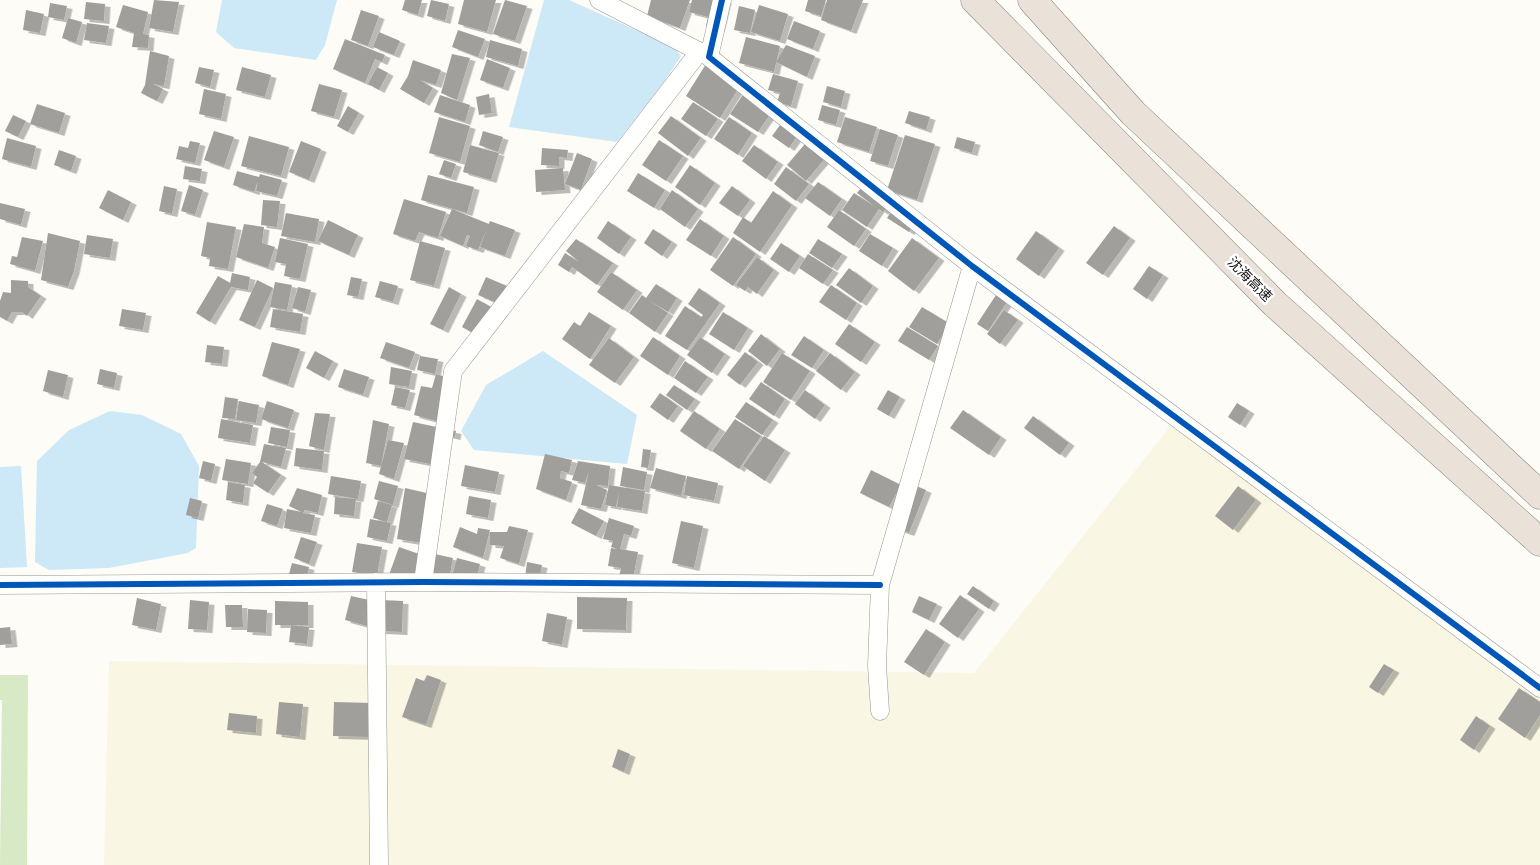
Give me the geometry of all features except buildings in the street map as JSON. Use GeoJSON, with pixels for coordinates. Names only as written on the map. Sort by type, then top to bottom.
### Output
{"type":"FeatureCollection","features":[{"type":"Feature","properties":{"kind":"highway","name":"沈海高速"},"geometry":{"type":"LineString","coordinates":[[976,0],[1275,304],[1540,542]]}},
{"type":"Feature","properties":{"kind":"highway"},"geometry":{"type":"LineString","coordinates":[[1032,0],[1133,113],[1540,495]]}},
{"type":"Feature","properties":{"kind":"street"},"geometry":{"type":"LineString","coordinates":[[599,0],[704,54],[972,266],[1540,688]]}},
{"type":"Feature","properties":{"kind":"street"},"geometry":{"type":"LineString","coordinates":[[422,582],[452,371],[704,54],[722,0]]}},
{"type":"Feature","properties":{"kind":"street"},"geometry":{"type":"LineString","coordinates":[[880,711],[877,666],[880,585],[972,266]]}},
{"type":"Feature","properties":{"kind":"street"},"geometry":{"type":"LineString","coordinates":[[376,582],[379,865]]}},
{"type":"Feature","properties":{"kind":"street"},"geometry":{"type":"LineString","coordinates":[[0,585],[422,582],[880,585]]}},
{"type":"Feature","properties":{"kind":"shaded area"},"geometry":{"type":"Polygon","coordinates":[[[1177,418],[1540,686],[1540,865],[104,865],[109,661],[974,673],[1177,418]]]}},
{"type":"Feature","properties":{"kind":"green space"},"geometry":{"type":"Polygon","coordinates":[[[0,675],[28,675],[27,865],[0,865],[2,700],[0,700],[0,675]]]}},
{"type":"Feature","properties":{"kind":"water"},"geometry":{"type":"Polygon","coordinates":[[[222,0],[337,0],[325,45],[316,60],[234,48],[216,32],[222,0]]]}},
{"type":"Feature","properties":{"kind":"water"},"geometry":{"type":"Polygon","coordinates":[[[544,0],[569,0],[674,47],[681,56],[663,83],[617,142],[509,127],[544,0]]]}},
{"type":"Feature","properties":{"kind":"water"},"geometry":{"type":"Polygon","coordinates":[[[543,351],[637,415],[627,464],[474,450],[461,431],[486,385],[543,351]]]}},
{"type":"Feature","properties":{"kind":"water"},"geometry":{"type":"Polygon","coordinates":[[[110,411],[142,415],[181,434],[199,466],[196,548],[188,553],[109,568],[49,570],[35,562],[37,461],[69,430],[110,411]]]}},
{"type":"Feature","properties":{"kind":"water"},"geometry":{"type":"Polygon","coordinates":[[[21,466],[27,567],[0,568],[0,467],[21,466]]]}},
{"type":"Feature","properties":{"kind":"cycle path"},"geometry":{"type":"LineString","coordinates":[[722,0],[709,57],[972,266],[1540,688]]}},
{"type":"Feature","properties":{"kind":"cycle path"},"geometry":{"type":"LineString","coordinates":[[0,585],[423,582],[880,585]]}}]}
